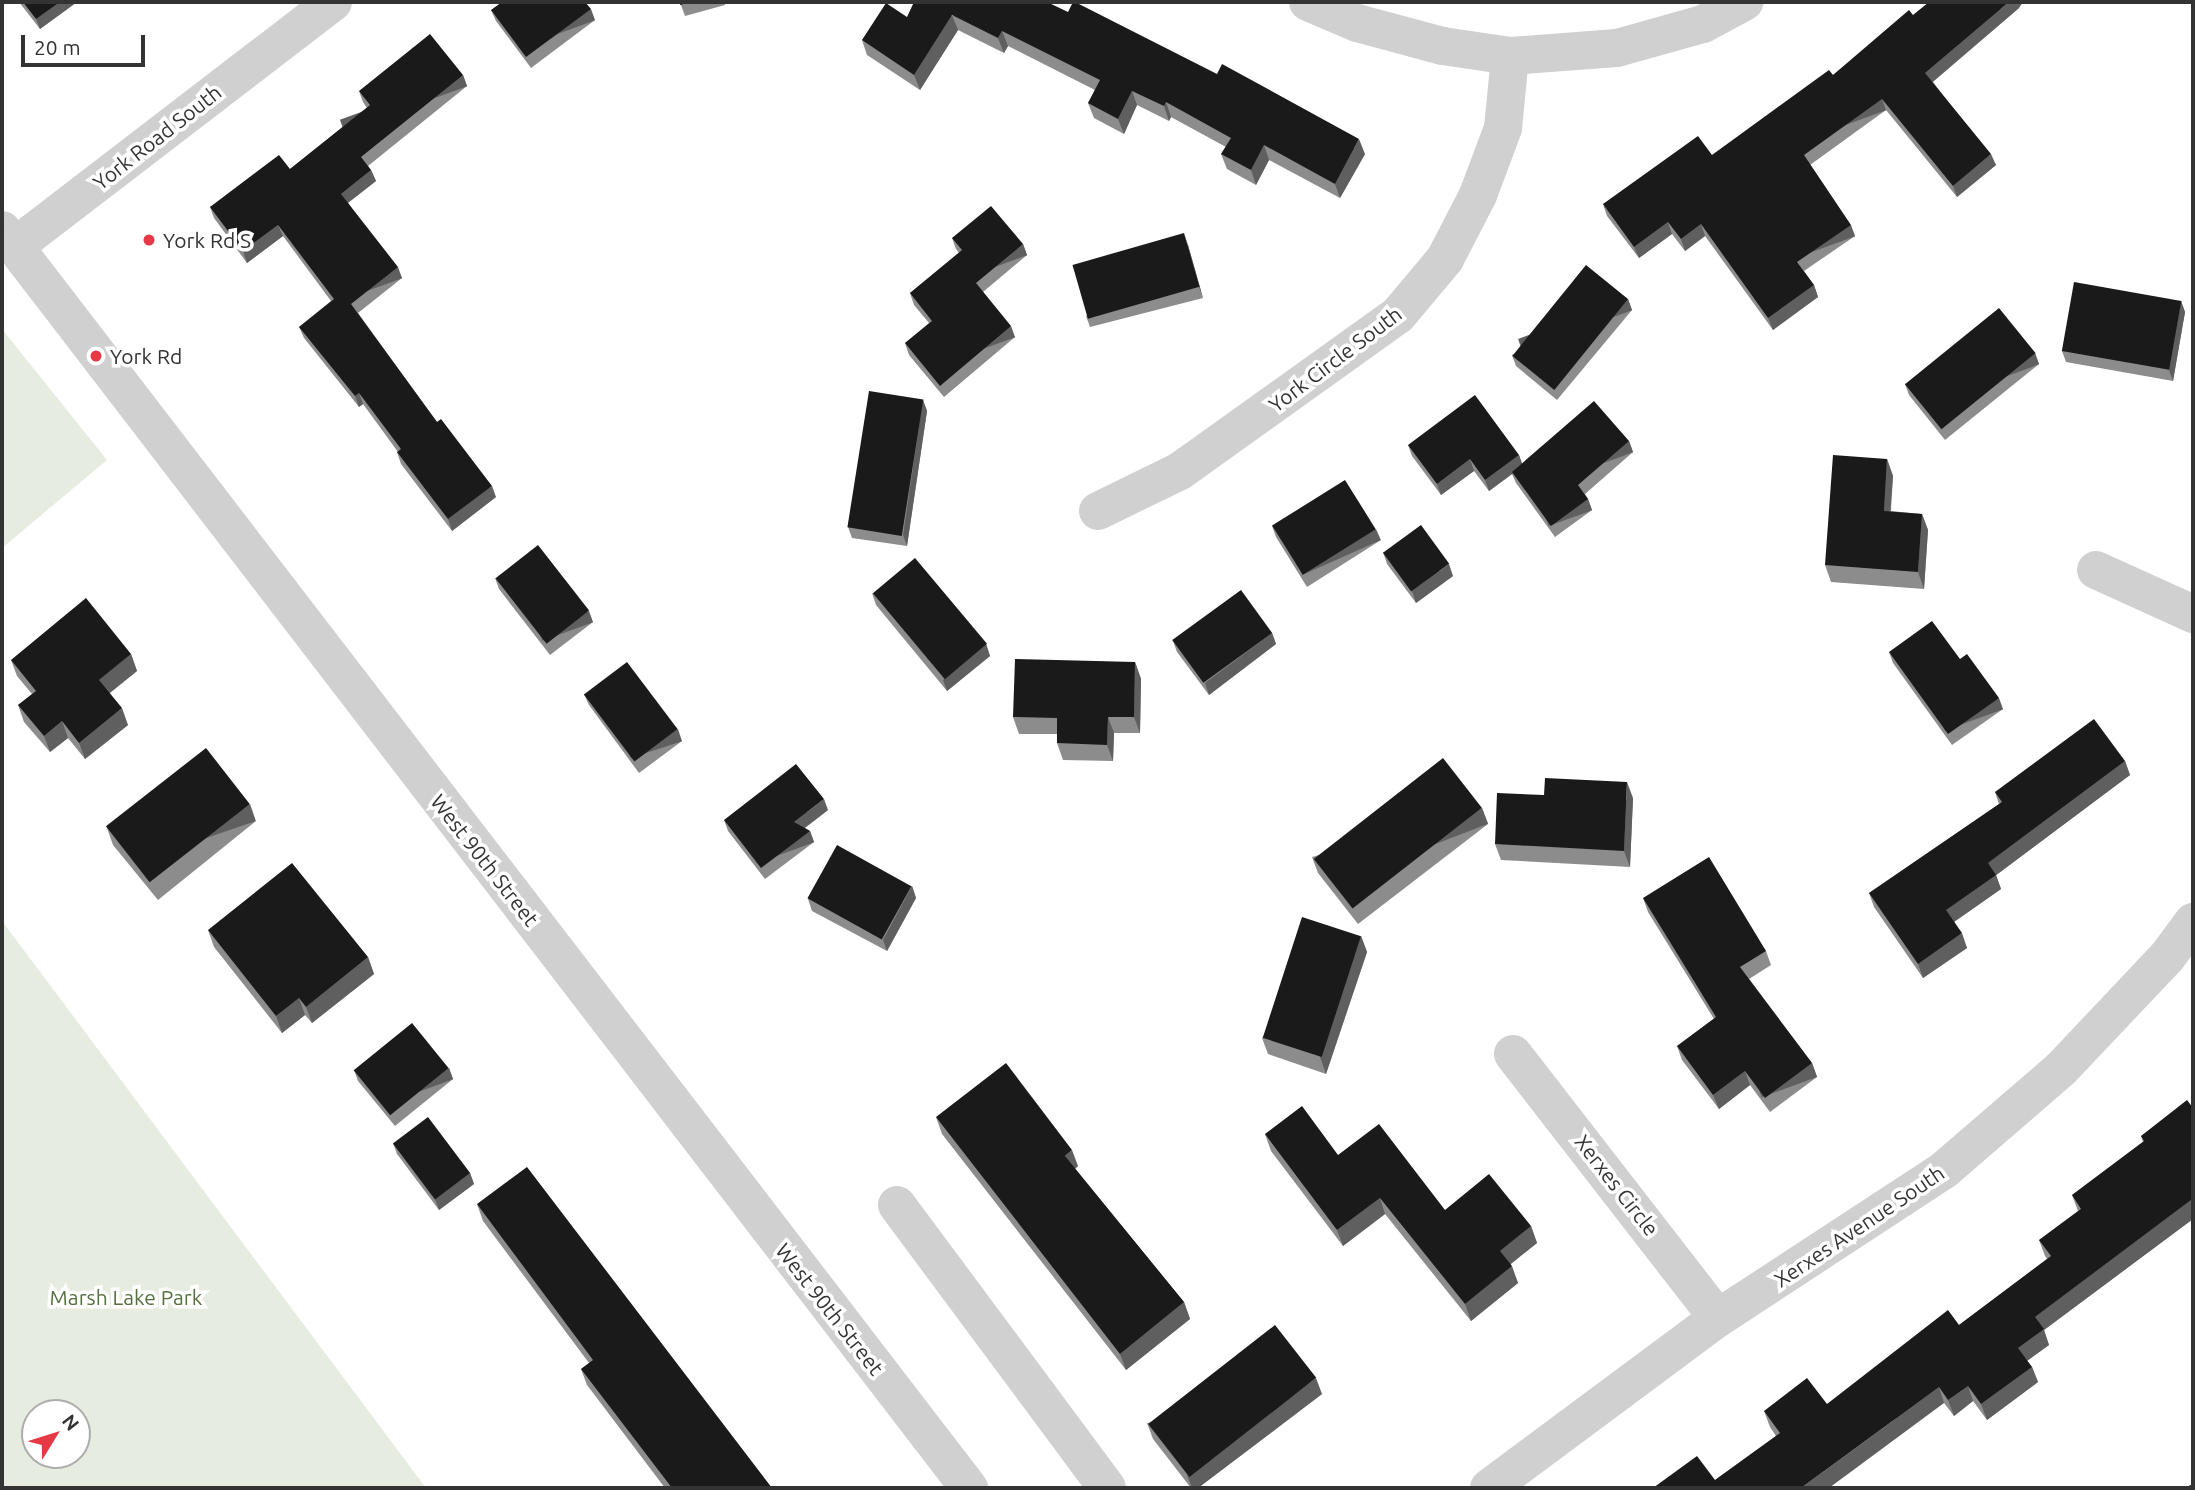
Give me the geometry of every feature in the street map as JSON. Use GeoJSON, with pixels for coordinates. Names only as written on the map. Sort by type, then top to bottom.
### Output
{"type":"FeatureCollection","features":[{"type":"Feature","properties":{"kind":"street","name":"York Road South"},"geometry":{"type":"LineString","coordinates":[[8,239],[333,2]]}},
{"type":"Feature","properties":{"kind":"street"},"geometry":{"type":"LineString","coordinates":[[1308,2],[1357,23],[1443,46],[1510,56],[1618,48],[1703,24],[1744,2]]}},
{"type":"Feature","properties":{"kind":"street","name":"York Circle South"},"geometry":{"type":"LineString","coordinates":[[1098,511],[1180,471],[1398,315],[1445,259],[1478,195],[1503,128],[1510,56]]}},
{"type":"Feature","properties":{"kind":"street","name":"West 90th Street"},"geometry":{"type":"LineString","coordinates":[[8,239],[969,1488]]}},
{"type":"Feature","properties":{"kind":"street"},"geometry":{"type":"LineString","coordinates":[[2096,570],[2193,614]]}},
{"type":"Feature","properties":{"kind":"street","name":"Xerxes Avenue South"},"geometry":{"type":"LineString","coordinates":[[1489,1488],[1718,1318],[1944,1170],[2061,1069],[2168,957],[2193,922]]}},
{"type":"Feature","properties":{"kind":"street","name":"Xerxes Circle"},"geometry":{"type":"LineString","coordinates":[[1513,1054],[1718,1318]]}},
{"type":"Feature","properties":{"kind":"street"},"geometry":{"type":"LineString","coordinates":[[897,1205],[1107,1488]]}},
{"type":"Feature","properties":{"kind":"green space"},"geometry":{"type":"Polygon","coordinates":[[[2,329],[107,460],[2,548],[2,329]]]}},
{"type":"Feature","properties":{"kind":"green space","name":"Marsh Lake Park"},"geometry":{"type":"Polygon","coordinates":[[[2,921],[426,1488],[2,1488],[2,921]]]}},
{"type":"Feature","properties":{"kind":"building"},"geometry":{"type":"Polygon","coordinates":[[[23,2],[60,2],[36,19],[23,2]]]}},
{"type":"Feature","properties":{"kind":"building"},"geometry":{"type":"Polygon","coordinates":[[[502,2],[585,2],[591,9],[526,57],[491,10],[502,2]]]}},
{"type":"Feature","properties":{"kind":"building"},"geometry":{"type":"Polygon","coordinates":[[[914,2],[1047,2],[1068,12],[1075,2],[1217,74],[1222,64],[1359,139],[1335,184],[1264,145],[1251,170],[1221,154],[1231,138],[1166,102],[1164,106],[1132,91],[1118,119],[1088,103],[1100,80],[1002,31],[998,38],[952,15],[914,75],[862,40],[886,3],[907,17],[914,2]]]}},
{"type":"Feature","properties":{"kind":"building"},"geometry":{"type":"Polygon","coordinates":[[[1929,2],[2009,2],[1925,73],[1991,154],[1953,186],[1882,99],[1804,155],[1851,225],[1797,262],[1814,285],[1768,318],[1701,224],[1681,239],[1668,222],[1634,247],[1603,204],[1698,136],[1712,155],[1829,70],[1833,75],[1909,10],[1913,15],[1929,2]]]}},
{"type":"Feature","properties":{"kind":"building"},"geometry":{"type":"Polygon","coordinates":[[[430,34],[463,75],[361,157],[371,170],[341,194],[398,267],[351,304],[437,422],[441,419],[492,486],[448,519],[397,452],[401,449],[359,393],[355,396],[299,327],[334,299],[278,225],[243,251],[210,207],[279,155],[290,169],[370,105],[359,91],[430,34]]]}},
{"type":"Feature","properties":{"kind":"building"},"geometry":{"type":"Polygon","coordinates":[[[991,206],[1023,244],[976,283],[1011,326],[940,386],[905,343],[932,321],[910,293],[962,250],[952,238],[991,206]]]}},
{"type":"Feature","properties":{"kind":"building"},"geometry":{"type":"Polygon","coordinates":[[[1184,233],[1199,287],[1088,319],[1072,265],[1184,233]]]}},
{"type":"Feature","properties":{"kind":"building"},"geometry":{"type":"Polygon","coordinates":[[[1586,265],[1628,299],[1554,390],[1512,356],[1586,265]]]}},
{"type":"Feature","properties":{"kind":"building"},"geometry":{"type":"Polygon","coordinates":[[[2074,282],[2181,301],[2169,370],[2062,351],[2074,282]]]}},
{"type":"Feature","properties":{"kind":"building"},"geometry":{"type":"Polygon","coordinates":[[[1999,308],[2036,353],[1941,429],[1905,384],[1999,308]]]}},
{"type":"Feature","properties":{"kind":"building"},"geometry":{"type":"Polygon","coordinates":[[[869,391],[923,400],[902,536],[847,527],[869,391]]]}},
{"type":"Feature","properties":{"kind":"building"},"geometry":{"type":"Polygon","coordinates":[[[1475,395],[1519,455],[1485,480],[1470,459],[1437,484],[1408,445],[1475,395]]]}},
{"type":"Feature","properties":{"kind":"building"},"geometry":{"type":"Polygon","coordinates":[[[1594,401],[1629,441],[1578,485],[1588,499],[1551,526],[1512,472],[1594,401]]]}},
{"type":"Feature","properties":{"kind":"building"},"geometry":{"type":"Polygon","coordinates":[[[1833,455],[1887,459],[1884,511],[1922,514],[1918,572],[1825,565],[1833,455]]]}},
{"type":"Feature","properties":{"kind":"building"},"geometry":{"type":"Polygon","coordinates":[[[1345,480],[1376,529],[1303,575],[1272,526],[1345,480]]]}},
{"type":"Feature","properties":{"kind":"building"},"geometry":{"type":"Polygon","coordinates":[[[1421,525],[1449,564],[1411,591],[1383,553],[1421,525]]]}},
{"type":"Feature","properties":{"kind":"building"},"geometry":{"type":"Polygon","coordinates":[[[538,545],[589,610],[547,644],[495,578],[538,545]]]}},
{"type":"Feature","properties":{"kind":"building"},"geometry":{"type":"Polygon","coordinates":[[[915,558],[987,644],[945,679],[873,593],[915,558]]]}},
{"type":"Feature","properties":{"kind":"building"},"geometry":{"type":"Polygon","coordinates":[[[1241,590],[1272,633],[1203,683],[1172,640],[1241,590]]]}},
{"type":"Feature","properties":{"kind":"building"},"geometry":{"type":"Polygon","coordinates":[[[86,598],[131,654],[99,680],[122,708],[79,743],[62,721],[44,736],[18,705],[36,691],[11,660],[86,598]]]}},
{"type":"Feature","properties":{"kind":"building"},"geometry":{"type":"Polygon","coordinates":[[[1932,621],[1960,659],[1967,654],[1999,698],[1948,734],[1889,652],[1932,621]]]}},
{"type":"Feature","properties":{"kind":"building"},"geometry":{"type":"Polygon","coordinates":[[[1015,659],[1135,662],[1134,717],[1108,717],[1107,745],[1057,743],[1057,718],[1013,717],[1015,659]]]}},
{"type":"Feature","properties":{"kind":"building"},"geometry":{"type":"Polygon","coordinates":[[[627,662],[678,729],[634,762],[584,694],[627,662]]]}},
{"type":"Feature","properties":{"kind":"building"},"geometry":{"type":"Polygon","coordinates":[[[2094,719],[2125,761],[1988,863],[1996,875],[1946,910],[1962,933],[1918,964],[1869,893],[2002,802],[1995,792],[2094,719]]]}},
{"type":"Feature","properties":{"kind":"building"},"geometry":{"type":"Polygon","coordinates":[[[206,748],[250,804],[150,882],[106,826],[206,748]]]}},
{"type":"Feature","properties":{"kind":"building"},"geometry":{"type":"Polygon","coordinates":[[[1443,758],[1482,808],[1353,909],[1314,859],[1443,758]]]}},
{"type":"Feature","properties":{"kind":"building"},"geometry":{"type":"Polygon","coordinates":[[[796,764],[824,799],[794,822],[810,831],[761,868],[724,820],[796,764]]]}},
{"type":"Feature","properties":{"kind":"building"},"geometry":{"type":"Polygon","coordinates":[[[1545,778],[1627,782],[1624,851],[1495,844],[1497,793],[1544,795],[1545,778]]]}},
{"type":"Feature","properties":{"kind":"building"},"geometry":{"type":"Polygon","coordinates":[[[837,845],[911,886],[882,940],[807,898],[837,845]]]}},
{"type":"Feature","properties":{"kind":"building"},"geometry":{"type":"Polygon","coordinates":[[[1709,857],[1766,951],[1740,967],[1812,1063],[1765,1098],[1745,1071],[1713,1095],[1677,1046],[1716,1017],[1643,898],[1709,857]]]}},
{"type":"Feature","properties":{"kind":"building"},"geometry":{"type":"Polygon","coordinates":[[[292,863],[368,957],[306,1007],[299,998],[276,1016],[208,930],[292,863]]]}},
{"type":"Feature","properties":{"kind":"building"},"geometry":{"type":"Polygon","coordinates":[[[1302,917],[1361,936],[1322,1057],[1263,1038],[1302,917]]]}},
{"type":"Feature","properties":{"kind":"building"},"geometry":{"type":"Polygon","coordinates":[[[412,1023],[449,1068],[390,1115],[354,1070],[412,1023]]]}},
{"type":"Feature","properties":{"kind":"building"},"geometry":{"type":"Polygon","coordinates":[[[1006,1063],[1072,1150],[1065,1156],[1184,1302],[1120,1354],[936,1117],[1006,1063]]]}},
{"type":"Feature","properties":{"kind":"building"},"geometry":{"type":"Polygon","coordinates":[[[2187,1100],[2193,1108],[2193,1203],[2191,1200],[2035,1317],[2044,1329],[2018,1348],[2032,1367],[1981,1404],[1968,1386],[1948,1400],[1939,1387],[1801,1488],[1653,1488],[1697,1456],[1715,1480],[1780,1433],[1764,1411],[1807,1378],[1827,1404],[1948,1310],[1959,1325],[2051,1256],[2039,1240],[2081,1209],[2072,1195],[2144,1141],[2141,1136],[2187,1100]]]}},
{"type":"Feature","properties":{"kind":"building"},"geometry":{"type":"Polygon","coordinates":[[[1302,1106],[1338,1155],[1379,1124],[1445,1210],[1489,1174],[1531,1226],[1500,1251],[1512,1266],[1465,1304],[1380,1198],[1337,1230],[1265,1134],[1302,1106]]]}},
{"type":"Feature","properties":{"kind":"building"},"geometry":{"type":"Polygon","coordinates":[[[428,1117],[470,1173],[435,1199],[393,1143],[428,1117]]]}},
{"type":"Feature","properties":{"kind":"building"},"geometry":{"type":"Polygon","coordinates":[[[527,1167],[772,1488],[672,1488],[581,1369],[593,1360],[477,1204],[527,1167]]]}},
{"type":"Feature","properties":{"kind":"building"},"geometry":{"type":"Polygon","coordinates":[[[1275,1325],[1316,1378],[1189,1477],[1148,1424],[1275,1325]]]}},
{"type":"Feature","properties":{"kind":"place","name":"York Rd S"},"geometry":{"type":"Point","coordinates":[149,240]}},
{"type":"Feature","properties":{"kind":"place","name":"York Rd"},"geometry":{"type":"Point","coordinates":[96,356]}}]}
